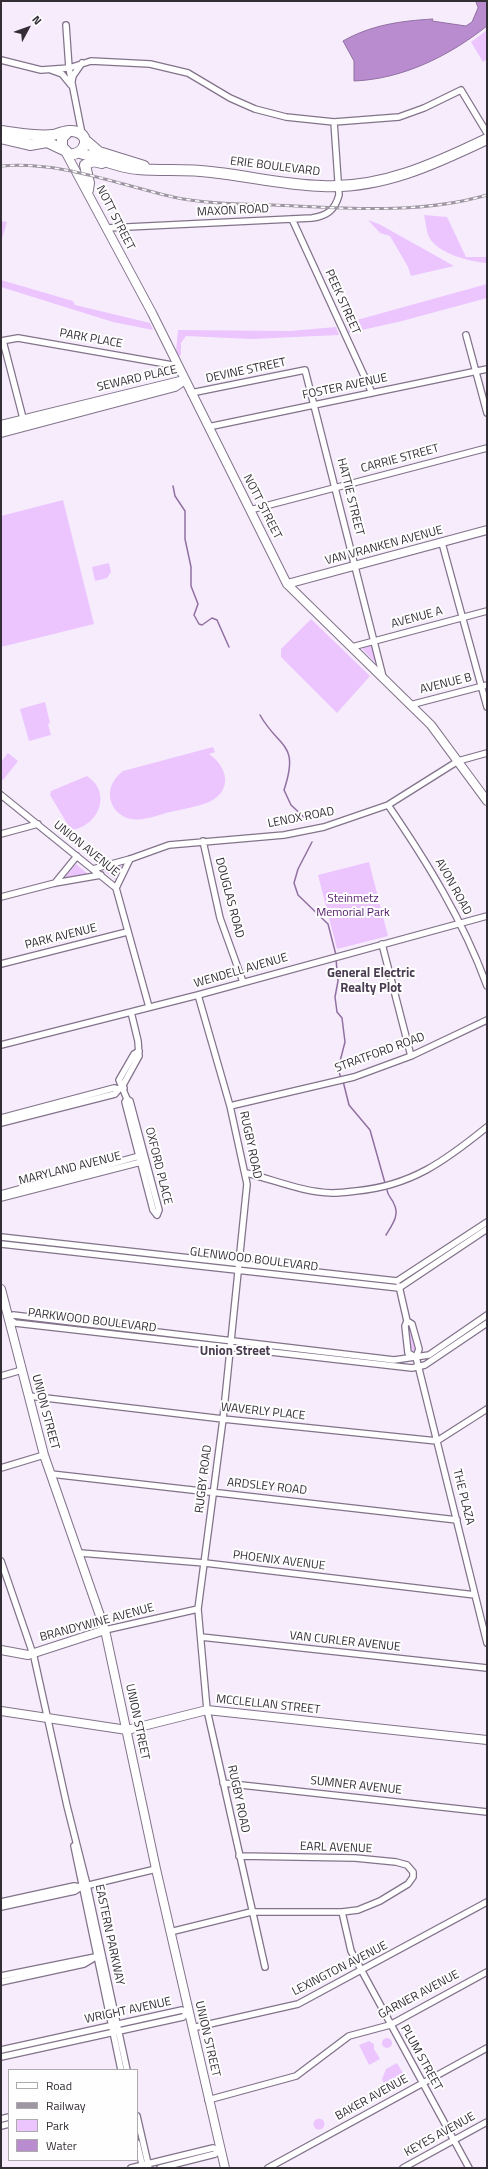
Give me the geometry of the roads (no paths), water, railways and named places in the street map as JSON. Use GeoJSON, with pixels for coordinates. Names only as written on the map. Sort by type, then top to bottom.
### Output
{"type":"FeatureCollection","features":[{"type":"Feature","properties":{"kind":"highway"},"geometry":{"type":"LineString","coordinates":[[1,131],[41,136],[70,131],[83,137],[84,147],[79,153],[65,151],[47,142],[30,145],[1,138]]}},
{"type":"Feature","properties":{"kind":"highway"},"geometry":{"type":"LineString","coordinates":[[65,151],[61,141],[64,135],[70,131]]}},
{"type":"Feature","properties":{"kind":"highway","name":"ERIE BOULEVARD"},"geometry":{"type":"LineString","coordinates":[[83,137],[98,152],[132,161],[148,168]]}},
{"type":"Feature","properties":{"kind":"highway","name":"ERIE BOULEVARD"},"geometry":{"type":"LineString","coordinates":[[79,153],[127,167],[211,172],[287,184],[338,186],[373,182],[406,174],[446,159],[487,139]]}},
{"type":"Feature","properties":{"kind":"highway"},"geometry":{"type":"LineString","coordinates":[[88,190],[89,183],[85,165],[93,161],[104,164],[109,161]]}},
{"type":"Feature","properties":{"kind":"main road","name":"NOTT STREET"},"geometry":{"type":"LineString","coordinates":[[65,151],[88,190],[287,584],[384,677],[431,725],[487,801]]}},
{"type":"Feature","properties":{"kind":"main road","name":"NOTT STREET"},"geometry":{"type":"LineString","coordinates":[[79,153],[77,168],[80,176]]}},
{"type":"Feature","properties":{"kind":"main road","name":"SEWARD PLACE"},"geometry":{"type":"LineString","coordinates":[[1,425],[24,423],[175,387],[185,380]]}},
{"type":"Feature","properties":{"kind":"main road","name":"SEWARD PLACE"},"geometry":{"type":"LineString","coordinates":[[1,433],[24,423]]}},
{"type":"Feature","properties":{"kind":"main road","name":"VAN VRANKEN AVENUE"},"geometry":{"type":"LineString","coordinates":[[287,584],[487,530]]}},
{"type":"Feature","properties":{"kind":"main road","name":"UNION STREET"},"geometry":{"type":"LineString","coordinates":[[1,1289],[44,1455],[80,1553],[105,1630],[170,1932],[225,2168]]}},
{"type":"Feature","properties":{"kind":"main road","name":"BRANDYWINE AVENUE"},"geometry":{"type":"LineString","coordinates":[[1,1650],[28,1655],[105,1630]]}},
{"type":"Feature","properties":{"kind":"main road","name":"MCCLELLAN STREET"},"geometry":{"type":"LineString","coordinates":[[1,1711],[49,1720],[127,1730],[208,1710],[487,1740]]}},
{"type":"Feature","properties":{"kind":"street"},"geometry":{"type":"LineString","coordinates":[[66,25],[68,68],[77,116],[83,137]]}},
{"type":"Feature","properties":{"kind":"street"},"geometry":{"type":"LineString","coordinates":[[1,60],[28,68],[48,70],[62,74],[72,85]]}},
{"type":"Feature","properties":{"kind":"street"},"geometry":{"type":"LineString","coordinates":[[48,70],[68,68],[83,63],[126,62],[157,66],[188,73],[230,98],[255,109],[286,117],[334,122],[399,117],[424,108],[462,90],[487,133]]}},
{"type":"Feature","properties":{"kind":"street"},"geometry":{"type":"LineString","coordinates":[[72,85],[73,76],[83,63]]}},
{"type":"Feature","properties":{"kind":"street"},"geometry":{"type":"LineString","coordinates":[[70,131],[77,116]]}},
{"type":"Feature","properties":{"kind":"street","name":"MAXON ROAD"},"geometry":{"type":"LineString","coordinates":[[107,228],[320,217],[328,213],[336,204],[338,186],[334,122]]}},
{"type":"Feature","properties":{"kind":"street","name":"PEEK STREET"},"geometry":{"type":"LineString","coordinates":[[292,219],[372,393]]}},
{"type":"Feature","properties":{"kind":"street"},"geometry":{"type":"LineString","coordinates":[[466,335],[487,413]]}},
{"type":"Feature","properties":{"kind":"street","name":"PARK PLACE"},"geometry":{"type":"LineString","coordinates":[[2,341],[18,338],[178,366]]}},
{"type":"Feature","properties":{"kind":"street"},"geometry":{"type":"LineString","coordinates":[[2,341],[24,423]]}},
{"type":"Feature","properties":{"kind":"street","name":"FOSTER AVENUE"},"geometry":{"type":"LineString","coordinates":[[208,427],[487,369]]}},
{"type":"Feature","properties":{"kind":"street","name":"DEVINE STREET"},"geometry":{"type":"LineString","coordinates":[[191,393],[305,370]]}},
{"type":"Feature","properties":{"kind":"street","name":"HATTIE STREET"},"geometry":{"type":"LineString","coordinates":[[305,370],[316,405],[335,488],[384,677]]}},
{"type":"Feature","properties":{"kind":"street","name":"CARRIE STREET"},"geometry":{"type":"LineString","coordinates":[[250,510],[487,448]]}},
{"type":"Feature","properties":{"kind":"street"},"geometry":{"type":"LineString","coordinates":[[442,543],[462,617],[484,685],[487,707]]}},
{"type":"Feature","properties":{"kind":"street","name":"AVENUE A"},"geometry":{"type":"LineString","coordinates":[[352,647],[487,611]]}},
{"type":"Feature","properties":{"kind":"street","name":"AVENUE B"},"geometry":{"type":"LineString","coordinates":[[410,704],[484,685]]}},
{"type":"Feature","properties":{"kind":"street","name":"LENOX ROAD"},"geometry":{"type":"LineString","coordinates":[[93,869],[130,859],[169,844],[284,835],[324,827],[388,805],[458,761],[487,754]]}},
{"type":"Feature","properties":{"kind":"street","name":"UNION AVENUE"},"geometry":{"type":"LineString","coordinates":[[1,795],[116,888],[149,1007]]}},
{"type":"Feature","properties":{"kind":"street","name":"AVON ROAD"},"geometry":{"type":"LineString","coordinates":[[388,805],[436,877],[460,923],[487,986]]}},
{"type":"Feature","properties":{"kind":"street"},"geometry":{"type":"LineString","coordinates":[[1,834],[38,824]]}},
{"type":"Feature","properties":{"kind":"street","name":"DOUGLAS ROAD"},"geometry":{"type":"LineString","coordinates":[[202,841],[220,918],[243,982]]}},
{"type":"Feature","properties":{"kind":"street"},"geometry":{"type":"LineString","coordinates":[[55,883],[77,856]]}},
{"type":"Feature","properties":{"kind":"street"},"geometry":{"type":"LineString","coordinates":[[116,888],[130,859]]}},
{"type":"Feature","properties":{"kind":"street"},"geometry":{"type":"LineString","coordinates":[[1,897],[55,883],[100,875]]}},
{"type":"Feature","properties":{"kind":"street","name":"WENDELL AVENUE"},"geometry":{"type":"LineString","coordinates":[[1,1045],[198,995],[347,953],[487,916]]}},
{"type":"Feature","properties":{"kind":"street","name":"PARK AVENUE"},"geometry":{"type":"LineString","coordinates":[[1,964],[127,932]]}},
{"type":"Feature","properties":{"kind":"street"},"geometry":{"type":"LineString","coordinates":[[382,944],[411,1056]]}},
{"type":"Feature","properties":{"kind":"street","name":"RUGBY ROAD"},"geometry":{"type":"LineString","coordinates":[[198,995],[230,1106],[246,1173],[247,1184],[223,1419],[198,1609],[208,1710],[251,1912],[265,1967]]}},
{"type":"Feature","properties":{"kind":"street","name":"OXFORD PLACE"},"geometry":{"type":"LineString","coordinates":[[131,1012],[139,1051],[134,1054],[119,1080],[127,1099],[130,1101],[142,1159],[153,1210],[157,1215],[159,1210],[142,1159]]}},
{"type":"Feature","properties":{"kind":"street","name":"STRATFORD ROAD"},"geometry":{"type":"LineString","coordinates":[[230,1106],[354,1077],[411,1056],[487,1020]]}},
{"type":"Feature","properties":{"kind":"street"},"geometry":{"type":"LineString","coordinates":[[1,1118],[122,1087]]}},
{"type":"Feature","properties":{"kind":"street"},"geometry":{"type":"LineString","coordinates":[[1,1123],[115,1094],[122,1087]]}},
{"type":"Feature","properties":{"kind":"street"},"geometry":{"type":"LineString","coordinates":[[246,1173],[283,1185],[332,1193],[379,1189],[399,1183],[432,1168],[448,1158],[487,1127]]}},
{"type":"Feature","properties":{"kind":"street","name":"MARYLAND AVENUE"},"geometry":{"type":"LineString","coordinates":[[1,1194],[142,1159]]}},
{"type":"Feature","properties":{"kind":"street","name":"MARYLAND AVENUE"},"geometry":{"type":"LineString","coordinates":[[1,1198],[142,1159]]}},
{"type":"Feature","properties":{"kind":"street"},"geometry":{"type":"LineString","coordinates":[[398,1281],[487,1222]]}},
{"type":"Feature","properties":{"kind":"street"},"geometry":{"type":"LineString","coordinates":[[399,1288],[487,1229]]}},
{"type":"Feature","properties":{"kind":"street","name":"GLENWOOD BOULEVARD"},"geometry":{"type":"LineString","coordinates":[[1,1237],[240,1262],[398,1281]]}},
{"type":"Feature","properties":{"kind":"street","name":"GLENWOOD BOULEVARD"},"geometry":{"type":"LineString","coordinates":[[1,1244],[399,1288]]}},
{"type":"Feature","properties":{"kind":"street","name":"THE PLAZA"},"geometry":{"type":"LineString","coordinates":[[398,1281],[407,1321],[405,1326],[408,1353],[416,1357]]}},
{"type":"Feature","properties":{"kind":"street","name":"PARKWOOD BOULEVARD"},"geometry":{"type":"LineString","coordinates":[[8,1318],[22,1324],[394,1360],[429,1355],[487,1315]]}},
{"type":"Feature","properties":{"kind":"street","name":"THE PLAZA"},"geometry":{"type":"LineString","coordinates":[[407,1321],[412,1324],[419,1349],[416,1357],[418,1368],[487,1643]]}},
{"type":"Feature","properties":{"kind":"street"},"geometry":{"type":"LineString","coordinates":[[418,1368],[487,1323]]}},
{"type":"Feature","properties":{"kind":"street","name":"PARKWOOD BOULEVARD"},"geometry":{"type":"LineString","coordinates":[[231,1344],[418,1368]]}},
{"type":"Feature","properties":{"kind":"street"},"geometry":{"type":"LineString","coordinates":[[1,1376],[22,1370]]}},
{"type":"Feature","properties":{"kind":"street","name":"WAVERLY PLACE"},"geometry":{"type":"LineString","coordinates":[[29,1396],[223,1419],[437,1441]]}},
{"type":"Feature","properties":{"kind":"street"},"geometry":{"type":"LineString","coordinates":[[437,1441],[487,1409]]}},
{"type":"Feature","properties":{"kind":"street"},"geometry":{"type":"LineString","coordinates":[[1,1468],[44,1455]]}},
{"type":"Feature","properties":{"kind":"street","name":"ARDSLEY ROAD"},"geometry":{"type":"LineString","coordinates":[[51,1474],[457,1520]]}},
{"type":"Feature","properties":{"kind":"street","name":"PHOENIX AVENUE"},"geometry":{"type":"LineString","coordinates":[[80,1553],[205,1563],[475,1595]]}},
{"type":"Feature","properties":{"kind":"street","name":"EASTERN PARKWAY"},"geometry":{"type":"LineString","coordinates":[[1,1561],[33,1653],[49,1720],[67,1806],[81,1887],[115,2025],[121,2069]]}},
{"type":"Feature","properties":{"kind":"street"},"geometry":{"type":"LineString","coordinates":[[1,1580],[8,1581]]}},
{"type":"Feature","properties":{"kind":"street","name":"BRANDYWINE AVENUE"},"geometry":{"type":"LineString","coordinates":[[105,1630],[198,1609]]}},
{"type":"Feature","properties":{"kind":"street","name":"VAN CURLER AVENUE"},"geometry":{"type":"LineString","coordinates":[[201,1637],[487,1668]]}},
{"type":"Feature","properties":{"kind":"street","name":"SUMNER AVENUE"},"geometry":{"type":"LineString","coordinates":[[223,1783],[487,1812]]}},
{"type":"Feature","properties":{"kind":"street","name":"EASTERN PARKWAY"},"geometry":{"type":"LineString","coordinates":[[67,1806],[87,1885],[99,1956]]}},
{"type":"Feature","properties":{"kind":"street","name":"EARL AVENUE"},"geometry":{"type":"LineString","coordinates":[[239,1856],[355,1858],[396,1862],[407,1865],[413,1872],[411,1880],[406,1885],[367,1908],[342,1912]]}},
{"type":"Feature","properties":{"kind":"street"},"geometry":{"type":"LineString","coordinates":[[1,1908],[74,1891],[87,1885],[156,1869]]}},
{"type":"Feature","properties":{"kind":"street"},"geometry":{"type":"LineString","coordinates":[[1,1902],[74,1886],[81,1887]]}},
{"type":"Feature","properties":{"kind":"street","name":"LEXINGTON AVENUE"},"geometry":{"type":"LineString","coordinates":[[192,2028],[298,2004],[487,1902]]}},
{"type":"Feature","properties":{"kind":"street"},"geometry":{"type":"LineString","coordinates":[[170,1932],[251,1912],[342,1912]]}},
{"type":"Feature","properties":{"kind":"street","name":"PLUM STREET"},"geometry":{"type":"LineString","coordinates":[[342,1912],[351,1951],[469,2168]]}},
{"type":"Feature","properties":{"kind":"street"},"geometry":{"type":"LineString","coordinates":[[1,1976],[99,1956]]}},
{"type":"Feature","properties":{"kind":"street"},"geometry":{"type":"LineString","coordinates":[[1,1982],[84,1964],[99,1956]]}},
{"type":"Feature","properties":{"kind":"street","name":"GARNER AVENUE"},"geometry":{"type":"LineString","coordinates":[[208,2100],[292,2077],[349,2036],[390,2025],[487,1972]]}},
{"type":"Feature","properties":{"kind":"street","name":"WRIGHT AVENUE"},"geometry":{"type":"LineString","coordinates":[[1,2050],[182,2010],[188,2012]]}},
{"type":"Feature","properties":{"kind":"street","name":"WRIGHT AVENUE"},"geometry":{"type":"LineString","coordinates":[[1,2057],[183,2016],[188,2012]]}},
{"type":"Feature","properties":{"kind":"street","name":"EASTERN PARKWAY"},"geometry":{"type":"LineString","coordinates":[[116,2032],[127,2069]]}},
{"type":"Feature","properties":{"kind":"street","name":"BAKER AVENUE"},"geometry":{"type":"LineString","coordinates":[[268,2168],[422,2082],[487,2048]]}},
{"type":"Feature","properties":{"kind":"street"},"geometry":{"type":"LineString","coordinates":[[138,2122],[145,2166]]}},
{"type":"Feature","properties":{"kind":"street","name":"KEYES AVENUE"},"geometry":{"type":"LineString","coordinates":[[403,2168],[487,2122]]}},
{"type":"Feature","properties":{"kind":"street"},"geometry":{"type":"LineString","coordinates":[[138,2146],[145,2166]]}},
{"type":"Feature","properties":{"kind":"street"},"geometry":{"type":"LineString","coordinates":[[131,2168],[215,2154],[220,2150]]}},
{"type":"Feature","properties":{"kind":"street"},"geometry":{"type":"LineString","coordinates":[[160,2168],[185,2159]]}},
{"type":"Feature","properties":{"kind":"water"},"geometry":{"type":"Polygon","coordinates":[[[476,1],[487,1],[487,26],[457,47],[408,71],[390,76],[354,81],[354,61],[343,41],[364,31],[409,21],[433,19],[432,21],[466,26],[472,22],[478,8],[476,1]]]}},
{"type":"Feature","properties":{"kind":"waterway"},"geometry":{"type":"LineString","coordinates":[[173,486],[175,496],[185,511],[185,539],[191,567],[191,586],[198,604],[194,615],[199,624],[202,625],[212,618],[217,620],[229,647]]}},
{"type":"Feature","properties":{"kind":"waterway"},"geometry":{"type":"LineString","coordinates":[[260,715],[267,726],[285,747],[290,763],[284,790],[291,805],[307,820]]}},
{"type":"Feature","properties":{"kind":"waterway"},"geometry":{"type":"LineString","coordinates":[[312,842],[298,869],[294,883],[298,895],[328,924],[336,955]]}},
{"type":"Feature","properties":{"kind":"waterway"},"geometry":{"type":"LineString","coordinates":[[336,959],[338,981],[335,997],[337,1012],[342,1018],[345,1042],[338,1069],[341,1078]]}},
{"type":"Feature","properties":{"kind":"waterway"},"geometry":{"type":"LineString","coordinates":[[343,1081],[349,1105],[370,1130],[385,1183]]}},
{"type":"Feature","properties":{"kind":"waterway"},"geometry":{"type":"LineString","coordinates":[[386,1235],[396,1216],[396,1208],[387,1190]]}},
{"type":"Feature","properties":{"kind":"railway"},"geometry":{"type":"LineString","coordinates":[[1,166],[23,165],[67,170],[173,197],[223,203],[381,209],[434,205],[487,195]]}},
{"type":"Feature","properties":{"kind":"district","name":"General Electric Realty Plot"},"geometry":{"type":"Point","coordinates":[371,982]}},
{"type":"Feature","properties":{"kind":"district","name":"Union Street"},"geometry":{"type":"Point","coordinates":[235,1352]}},
{"type":"Feature","properties":{"kind":"park label","name":"Steinmetz Memorial Park"},"geometry":{"type":"Point","coordinates":[353,906]}}]}
